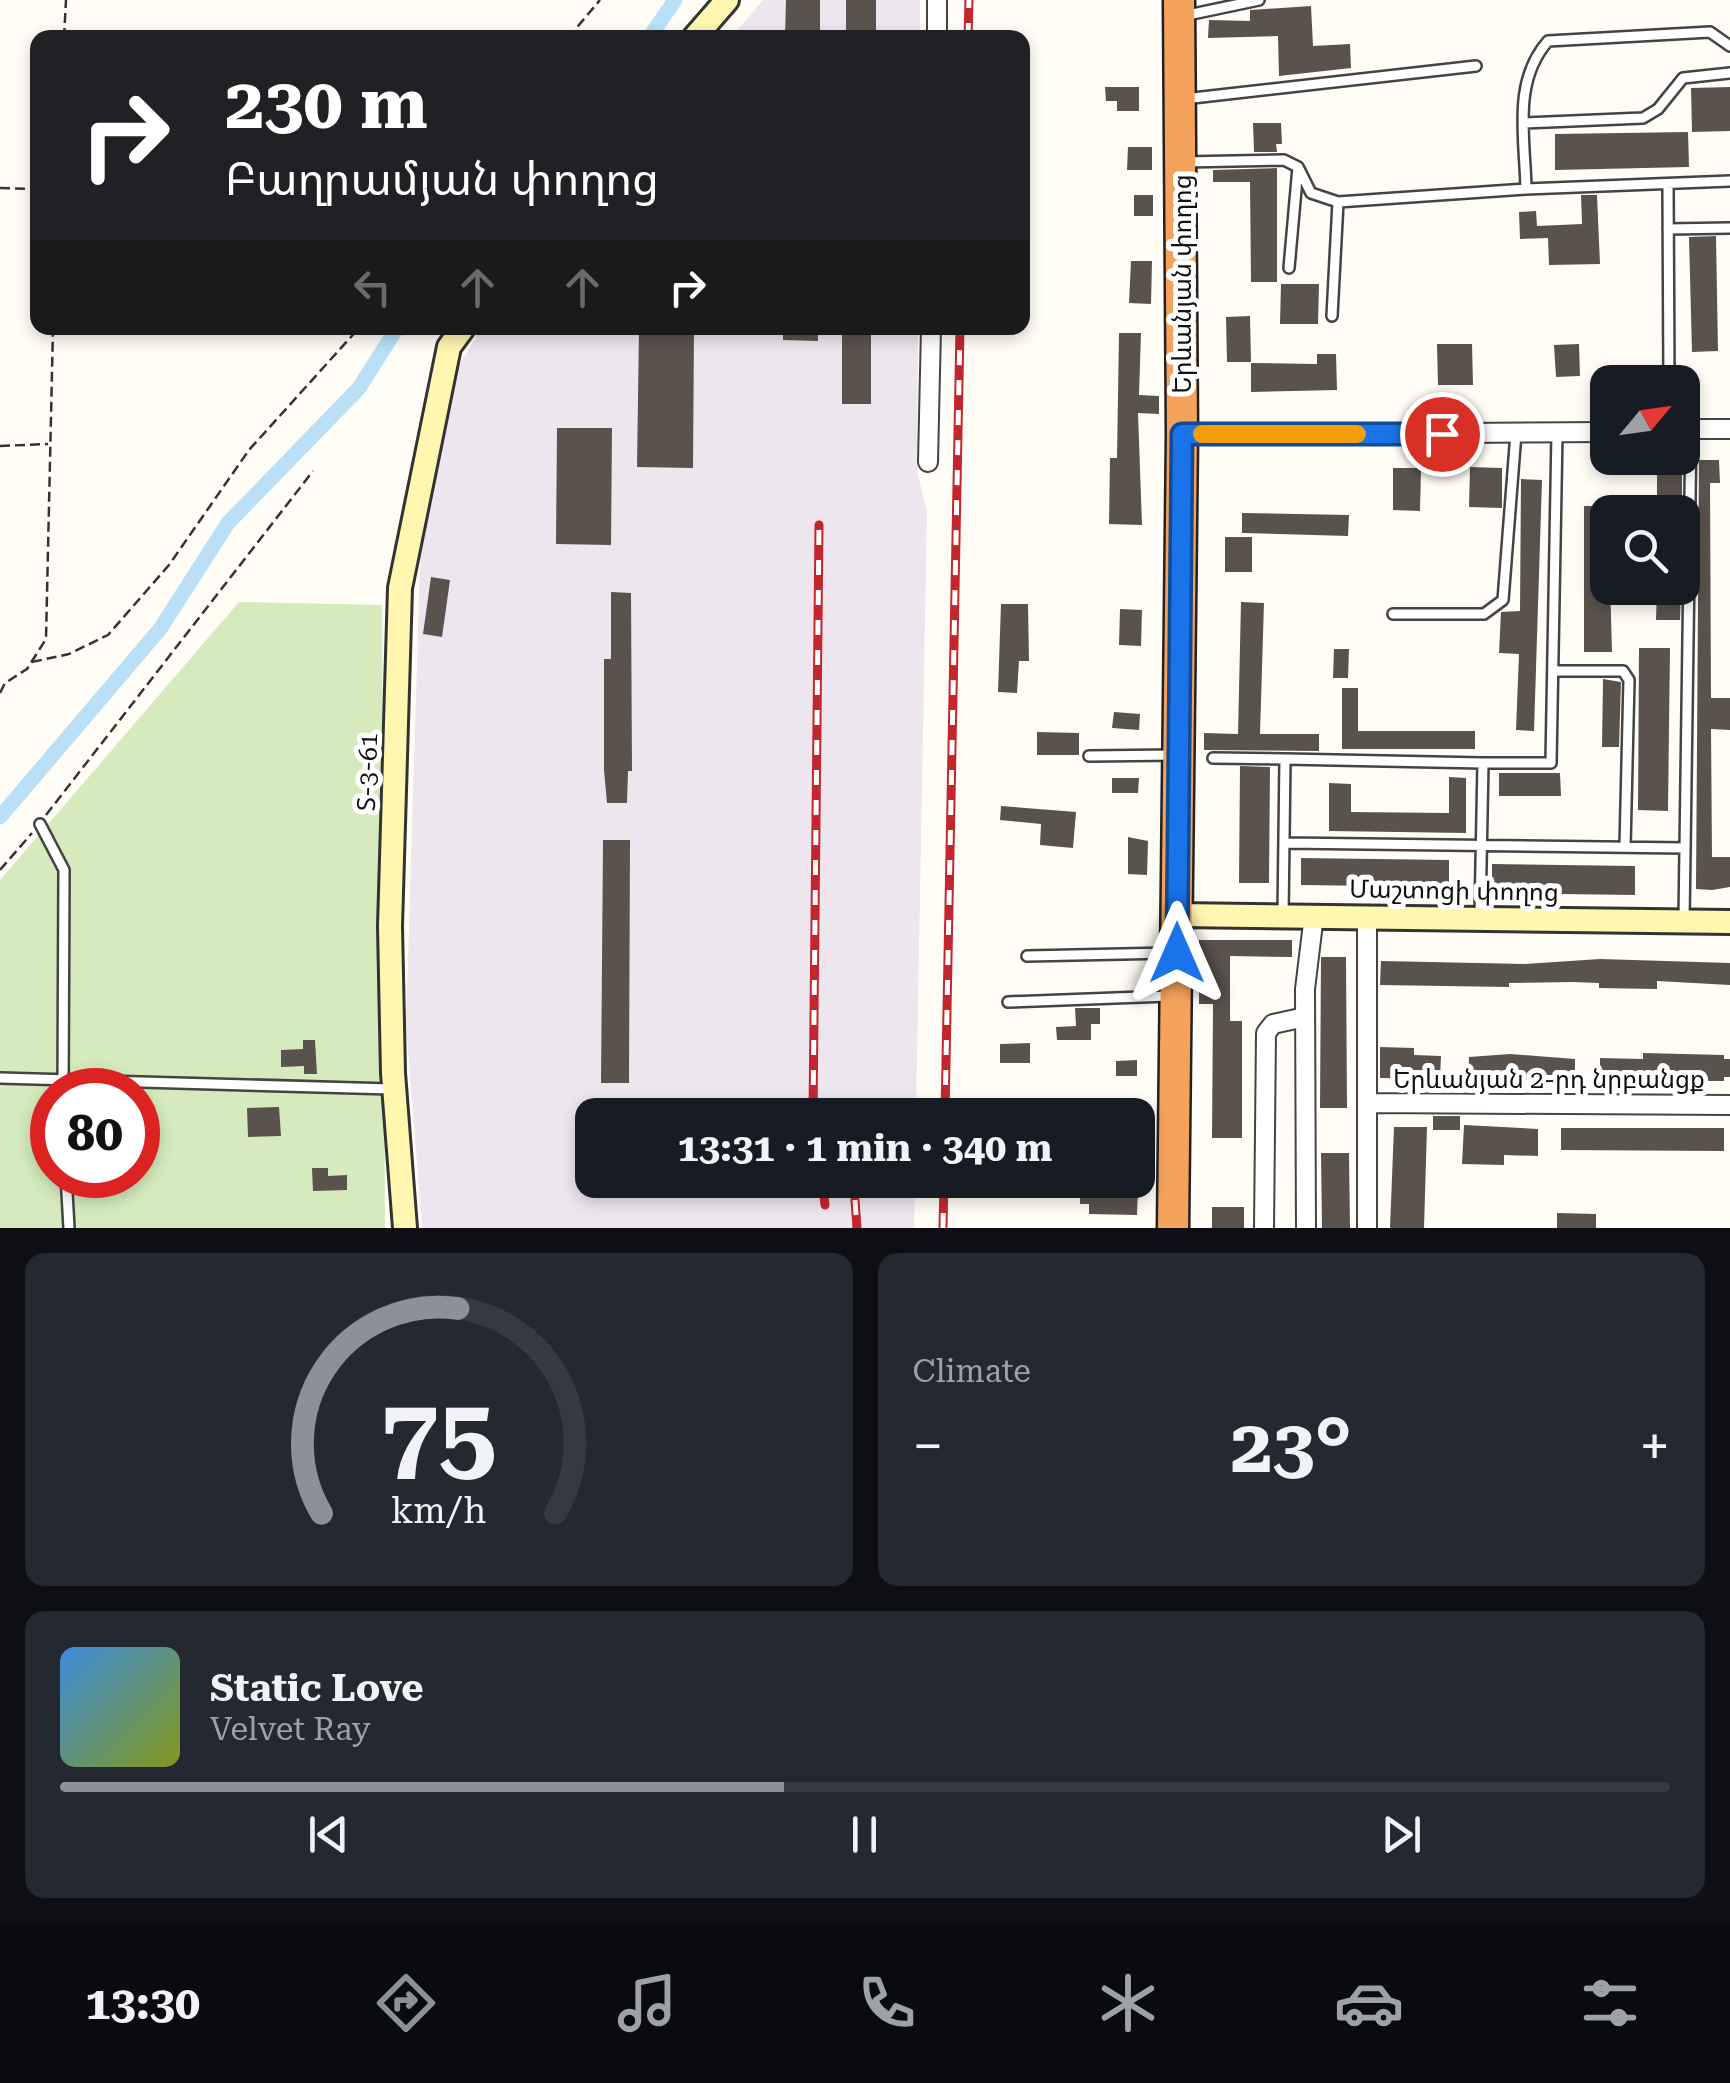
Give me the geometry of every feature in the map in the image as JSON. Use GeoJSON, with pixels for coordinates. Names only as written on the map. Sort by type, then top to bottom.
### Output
{"type":"FeatureCollection","features":[{"type":"Feature","properties":{"kind":"highway","name":"Երևանյան փողոց"},"geometry":{"type":"LineString","coordinates":[[1173,1228],[1182,434],[1179,8]]}},
{"type":"Feature","properties":{"kind":"street"},"geometry":{"type":"LineString","coordinates":[[701,30],[727,0]]}},
{"type":"Feature","properties":{"kind":"street"},"geometry":{"type":"LineString","coordinates":[[936,30],[937,0]]}},
{"type":"Feature","properties":{"kind":"street","name":"Տ-3-61"},"geometry":{"type":"LineString","coordinates":[[405,1228],[394,1089],[390,926],[400,588],[449,347],[458,335]]}},
{"type":"Feature","properties":{"kind":"street"},"geometry":{"type":"LineString","coordinates":[[928,462],[931,335]]}},
{"type":"Feature","properties":{"kind":"street"},"geometry":{"type":"LineString","coordinates":[[1700,429],[1730,428]]}},
{"type":"Feature","properties":{"kind":"street"},"geometry":{"type":"LineString","coordinates":[[1182,434],[1590,432]]}},
{"type":"Feature","properties":{"kind":"street","name":"Մաշտոցի փողոց"},"geometry":{"type":"LineString","coordinates":[[1177,914],[1730,922]]}},
{"type":"Feature","properties":{"kind":"street"},"geometry":{"type":"LineString","coordinates":[[1306,1228],[1305,1017],[1314,915]]}},
{"type":"Feature","properties":{"kind":"street"},"geometry":{"type":"LineString","coordinates":[[1366,916],[1367,1228]]}},
{"type":"Feature","properties":{"kind":"street"},"geometry":{"type":"LineString","coordinates":[[1264,1228],[1266,1033],[1273,1024],[1305,1017]]}},
{"type":"Feature","properties":{"kind":"street","name":"Երևանյան 2-րդ նրբանցք"},"geometry":{"type":"LineString","coordinates":[[1367,1103],[1730,1105]]}},
{"type":"Feature","properties":{"kind":"lane"},"geometry":{"type":"LineString","coordinates":[[1179,8],[1259,0]]}},
{"type":"Feature","properties":{"kind":"lane"},"geometry":{"type":"LineString","coordinates":[[1526,189],[1523,84],[1532,60],[1548,41],[1710,32],[1730,46]]}},
{"type":"Feature","properties":{"kind":"lane"},"geometry":{"type":"LineString","coordinates":[[1182,99],[1476,66]]}},
{"type":"Feature","properties":{"kind":"lane"},"geometry":{"type":"LineString","coordinates":[[1524,124],[1643,118],[1658,109],[1684,78],[1730,74]]}},
{"type":"Feature","properties":{"kind":"lane"},"geometry":{"type":"LineString","coordinates":[[1182,162],[1284,160],[1298,167],[1311,193],[1338,202],[1526,189],[1730,182]]}},
{"type":"Feature","properties":{"kind":"lane"},"geometry":{"type":"LineString","coordinates":[[1289,268],[1298,167]]}},
{"type":"Feature","properties":{"kind":"lane"},"geometry":{"type":"LineString","coordinates":[[1668,185],[1669,365]]}},
{"type":"Feature","properties":{"kind":"lane"},"geometry":{"type":"LineString","coordinates":[[1332,316],[1338,202]]}},
{"type":"Feature","properties":{"kind":"lane"},"geometry":{"type":"LineString","coordinates":[[1668,228],[1730,228]]}},
{"type":"Feature","properties":{"kind":"lane"},"geometry":{"type":"LineString","coordinates":[[1393,614],[1484,614],[1503,600],[1516,433]]}},
{"type":"Feature","properties":{"kind":"lane"},"geometry":{"type":"LineString","coordinates":[[1214,758],[1552,763],[1557,433]]}},
{"type":"Feature","properties":{"kind":"lane"},"geometry":{"type":"LineString","coordinates":[[1684,921],[1687,475]]}},
{"type":"Feature","properties":{"kind":"lane"},"geometry":{"type":"LineString","coordinates":[[1553,671],[1623,672],[1628,680],[1624,848]]}},
{"type":"Feature","properties":{"kind":"lane"},"geometry":{"type":"LineString","coordinates":[[1089,756],[1178,754]]}},
{"type":"Feature","properties":{"kind":"lane"},"geometry":{"type":"LineString","coordinates":[[1282,915],[1285,760]]}},
{"type":"Feature","properties":{"kind":"lane"},"geometry":{"type":"LineString","coordinates":[[1480,918],[1483,763]]}},
{"type":"Feature","properties":{"kind":"lane"},"geometry":{"type":"LineString","coordinates":[[40,824],[64,870],[62,1068]]}},
{"type":"Feature","properties":{"kind":"lane"},"geometry":{"type":"LineString","coordinates":[[1284,843],[1686,848]]}},
{"type":"Feature","properties":{"kind":"lane"},"geometry":{"type":"LineString","coordinates":[[1027,956],[1177,953]]}},
{"type":"Feature","properties":{"kind":"lane"},"geometry":{"type":"LineString","coordinates":[[1008,1002],[1176,996]]}},
{"type":"Feature","properties":{"kind":"lane"},"geometry":{"type":"LineString","coordinates":[[0,1078],[30,1082]]}},
{"type":"Feature","properties":{"kind":"lane"},"geometry":{"type":"LineString","coordinates":[[160,1087],[394,1089]]}},
{"type":"Feature","properties":{"kind":"lane"},"geometry":{"type":"LineString","coordinates":[[67,1198],[68,1228]]}},
{"type":"Feature","properties":{"kind":"path"},"geometry":{"type":"LineString","coordinates":[[64,30],[66,0]]}},
{"type":"Feature","properties":{"kind":"path"},"geometry":{"type":"LineString","coordinates":[[575,30],[600,0]]}},
{"type":"Feature","properties":{"kind":"path"},"geometry":{"type":"LineString","coordinates":[[0,188],[30,189]]}},
{"type":"Feature","properties":{"kind":"path"},"geometry":{"type":"LineString","coordinates":[[0,693],[5,683],[32,662],[46,639],[53,335]]}},
{"type":"Feature","properties":{"kind":"path"},"geometry":{"type":"LineString","coordinates":[[32,662],[70,654],[108,635],[169,565],[249,450],[354,335]]}},
{"type":"Feature","properties":{"kind":"path"},"geometry":{"type":"LineString","coordinates":[[0,446],[50,444]]}},
{"type":"Feature","properties":{"kind":"path"},"geometry":{"type":"LineString","coordinates":[[0,870],[314,471]]}},
{"type":"Feature","properties":{"kind":"shaded area"},"geometry":{"type":"Polygon","coordinates":[[[763,0],[920,0],[920,30],[738,30],[763,0]]]}},
{"type":"Feature","properties":{"kind":"shaded area"},"geometry":{"type":"Polygon","coordinates":[[[477,335],[918,335],[917,471],[927,512],[916,1098],[575,1098],[575,1198],[915,1198],[914,1228],[422,1228],[406,1025],[421,530],[458,368],[477,335]]]}},
{"type":"Feature","properties":{"kind":"green space"},"geometry":{"type":"Polygon","coordinates":[[[239,602],[382,605],[385,1228],[0,1228],[0,880],[239,602]]]}},
{"type":"Feature","properties":{"kind":"building"},"geometry":{"type":"Polygon","coordinates":[[[786,0],[820,0],[820,30],[785,30],[786,0]]]}},
{"type":"Feature","properties":{"kind":"building"},"geometry":{"type":"Polygon","coordinates":[[[846,0],[876,0],[876,30],[846,30],[846,0]]]}},
{"type":"Feature","properties":{"kind":"building"},"geometry":{"type":"Polygon","coordinates":[[[1311,6],[1313,46],[1350,44],[1351,68],[1279,76],[1278,36],[1208,38],[1209,20],[1250,21],[1250,10],[1311,6]]]}},
{"type":"Feature","properties":{"kind":"building"},"geometry":{"type":"Polygon","coordinates":[[[1105,87],[1139,87],[1139,111],[1117,111],[1117,101],[1106,101],[1105,87]]]}},
{"type":"Feature","properties":{"kind":"building"},"geometry":{"type":"Polygon","coordinates":[[[1730,87],[1730,131],[1692,132],[1691,88],[1730,87]]]}},
{"type":"Feature","properties":{"kind":"building"},"geometry":{"type":"Polygon","coordinates":[[[1253,123],[1281,123],[1282,144],[1276,144],[1277,152],[1254,152],[1253,123]]]}},
{"type":"Feature","properties":{"kind":"building"},"geometry":{"type":"Polygon","coordinates":[[[1688,132],[1689,167],[1555,170],[1555,134],[1688,132]]]}},
{"type":"Feature","properties":{"kind":"building"},"geometry":{"type":"Polygon","coordinates":[[[1128,147],[1152,147],[1152,170],[1127,170],[1128,147]]]}},
{"type":"Feature","properties":{"kind":"building"},"geometry":{"type":"Polygon","coordinates":[[[1277,168],[1277,282],[1251,282],[1250,182],[1213,182],[1213,170],[1277,168]]]}},
{"type":"Feature","properties":{"kind":"building"},"geometry":{"type":"Polygon","coordinates":[[[1134,195],[1153,195],[1153,216],[1134,216],[1134,195]]]}},
{"type":"Feature","properties":{"kind":"building"},"geometry":{"type":"Polygon","coordinates":[[[1581,195],[1597,195],[1600,264],[1549,265],[1548,238],[1520,239],[1519,212],[1536,211],[1537,226],[1582,224],[1581,195]]]}},
{"type":"Feature","properties":{"kind":"building"},"geometry":{"type":"Polygon","coordinates":[[[1716,236],[1718,351],[1692,352],[1689,237],[1716,236]]]}},
{"type":"Feature","properties":{"kind":"building"},"geometry":{"type":"Polygon","coordinates":[[[1131,261],[1152,261],[1151,304],[1129,303],[1131,261]]]}},
{"type":"Feature","properties":{"kind":"building"},"geometry":{"type":"Polygon","coordinates":[[[1281,284],[1319,284],[1318,324],[1280,324],[1281,284]]]}},
{"type":"Feature","properties":{"kind":"building"},"geometry":{"type":"Polygon","coordinates":[[[1250,316],[1251,362],[1227,362],[1226,317],[1250,316]]]}},
{"type":"Feature","properties":{"kind":"building"},"geometry":{"type":"Polygon","coordinates":[[[1119,333],[1141,333],[1139,395],[1159,396],[1159,414],[1138,413],[1142,525],[1109,524],[1110,458],[1117,458],[1119,333]]]}},
{"type":"Feature","properties":{"kind":"building"},"geometry":{"type":"Polygon","coordinates":[[[639,335],[694,335],[693,468],[637,467],[639,335]]]}},
{"type":"Feature","properties":{"kind":"building"},"geometry":{"type":"Polygon","coordinates":[[[783,335],[818,335],[818,341],[783,340],[783,335]]]}},
{"type":"Feature","properties":{"kind":"building"},"geometry":{"type":"Polygon","coordinates":[[[842,335],[871,335],[871,404],[842,404],[842,335]]]}},
{"type":"Feature","properties":{"kind":"building"},"geometry":{"type":"Polygon","coordinates":[[[1437,344],[1472,344],[1473,385],[1438,385],[1437,344]]]}},
{"type":"Feature","properties":{"kind":"building"},"geometry":{"type":"Polygon","coordinates":[[[1579,344],[1580,376],[1556,377],[1554,345],[1579,344]]]}},
{"type":"Feature","properties":{"kind":"building"},"geometry":{"type":"Polygon","coordinates":[[[1317,354],[1336,354],[1337,390],[1251,392],[1251,363],[1317,364],[1317,354]]]}},
{"type":"Feature","properties":{"kind":"building"},"geometry":{"type":"Polygon","coordinates":[[[557,428],[612,428],[611,545],[556,544],[557,428]]]}},
{"type":"Feature","properties":{"kind":"building"},"geometry":{"type":"Polygon","coordinates":[[[1700,460],[1719,460],[1720,483],[1710,483],[1711,698],[1730,698],[1730,730],[1711,729],[1712,857],[1730,857],[1730,887],[1712,890],[1696,889],[1700,460]]]}},
{"type":"Feature","properties":{"kind":"building"},"geometry":{"type":"Polygon","coordinates":[[[1470,467],[1502,468],[1502,508],[1469,507],[1470,467]]]}},
{"type":"Feature","properties":{"kind":"building"},"geometry":{"type":"Polygon","coordinates":[[[1393,468],[1421,468],[1420,511],[1393,510],[1393,468]]]}},
{"type":"Feature","properties":{"kind":"building"},"geometry":{"type":"Polygon","coordinates":[[[1657,475],[1682,475],[1682,495],[1657,495],[1657,475]]]}},
{"type":"Feature","properties":{"kind":"building"},"geometry":{"type":"Polygon","coordinates":[[[1521,479],[1542,480],[1534,731],[1516,730],[1519,654],[1499,653],[1501,612],[1520,611],[1521,479]]]}},
{"type":"Feature","properties":{"kind":"building"},"geometry":{"type":"Polygon","coordinates":[[[1584,506],[1590,506],[1590,605],[1611,605],[1612,652],[1584,652],[1584,506]]]}},
{"type":"Feature","properties":{"kind":"building"},"geometry":{"type":"Polygon","coordinates":[[[1242,513],[1349,515],[1348,536],[1242,533],[1242,513]]]}},
{"type":"Feature","properties":{"kind":"building"},"geometry":{"type":"Polygon","coordinates":[[[1225,537],[1252,537],[1252,572],[1225,572],[1225,537]]]}},
{"type":"Feature","properties":{"kind":"building"},"geometry":{"type":"Polygon","coordinates":[[[431,577],[450,580],[442,637],[423,634],[431,577]]]}},
{"type":"Feature","properties":{"kind":"building"},"geometry":{"type":"Polygon","coordinates":[[[611,592],[631,593],[632,771],[628,771],[627,803],[607,803],[604,770],[604,659],[611,659],[611,592]]]}},
{"type":"Feature","properties":{"kind":"building"},"geometry":{"type":"Polygon","coordinates":[[[1241,602],[1264,603],[1260,734],[1319,734],[1319,751],[1204,750],[1204,733],[1238,734],[1241,602]]]}},
{"type":"Feature","properties":{"kind":"building"},"geometry":{"type":"Polygon","coordinates":[[[1001,604],[1028,604],[1029,661],[1019,661],[1017,693],[998,692],[1001,604]]]}},
{"type":"Feature","properties":{"kind":"building"},"geometry":{"type":"Polygon","coordinates":[[[1656,605],[1680,605],[1680,620],[1656,620],[1656,605]]]}},
{"type":"Feature","properties":{"kind":"building"},"geometry":{"type":"Polygon","coordinates":[[[1120,609],[1142,610],[1141,646],[1119,645],[1120,609]]]}},
{"type":"Feature","properties":{"kind":"building"},"geometry":{"type":"Polygon","coordinates":[[[1639,648],[1670,648],[1668,811],[1638,810],[1639,648]]]}},
{"type":"Feature","properties":{"kind":"building"},"geometry":{"type":"Polygon","coordinates":[[[1334,649],[1349,649],[1348,678],[1333,678],[1334,649]]]}},
{"type":"Feature","properties":{"kind":"building"},"geometry":{"type":"Polygon","coordinates":[[[1603,679],[1621,682],[1619,747],[1602,747],[1603,679]]]}},
{"type":"Feature","properties":{"kind":"building"},"geometry":{"type":"Polygon","coordinates":[[[1342,688],[1358,688],[1358,731],[1475,731],[1475,749],[1342,749],[1342,688]]]}},
{"type":"Feature","properties":{"kind":"building"},"geometry":{"type":"Polygon","coordinates":[[[1114,712],[1140,714],[1139,730],[1112,728],[1114,712]]]}},
{"type":"Feature","properties":{"kind":"building"},"geometry":{"type":"Polygon","coordinates":[[[1037,732],[1079,733],[1079,755],[1037,755],[1037,732]]]}},
{"type":"Feature","properties":{"kind":"building"},"geometry":{"type":"Polygon","coordinates":[[[1240,766],[1270,767],[1269,883],[1239,883],[1240,766]]]}},
{"type":"Feature","properties":{"kind":"building"},"geometry":{"type":"Polygon","coordinates":[[[1499,773],[1560,773],[1561,796],[1499,796],[1499,773]]]}},
{"type":"Feature","properties":{"kind":"building"},"geometry":{"type":"Polygon","coordinates":[[[1449,777],[1466,778],[1466,833],[1329,831],[1329,783],[1351,784],[1351,812],[1449,813],[1449,777]]]}},
{"type":"Feature","properties":{"kind":"building"},"geometry":{"type":"Polygon","coordinates":[[[1112,778],[1139,778],[1138,793],[1112,793],[1112,778]]]}},
{"type":"Feature","properties":{"kind":"building"},"geometry":{"type":"Polygon","coordinates":[[[1001,806],[1076,812],[1073,848],[1040,845],[1041,824],[1000,820],[1001,806]]]}},
{"type":"Feature","properties":{"kind":"building"},"geometry":{"type":"Polygon","coordinates":[[[1128,837],[1148,841],[1147,875],[1128,874],[1128,837]]]}},
{"type":"Feature","properties":{"kind":"building"},"geometry":{"type":"Polygon","coordinates":[[[603,840],[630,840],[629,1083],[601,1083],[603,840]]]}},
{"type":"Feature","properties":{"kind":"building"},"geometry":{"type":"Polygon","coordinates":[[[1301,858],[1449,860],[1449,887],[1301,885],[1301,858]]]}},
{"type":"Feature","properties":{"kind":"building"},"geometry":{"type":"Polygon","coordinates":[[[1492,864],[1635,866],[1635,895],[1492,893],[1492,864]]]}},
{"type":"Feature","properties":{"kind":"building"},"geometry":{"type":"Polygon","coordinates":[[[1199,940],[1292,940],[1292,957],[1230,956],[1230,1021],[1242,1021],[1242,1138],[1212,1138],[1213,1004],[1199,1004],[1199,940]]]}},
{"type":"Feature","properties":{"kind":"building"},"geometry":{"type":"Polygon","coordinates":[[[1321,957],[1346,957],[1347,1108],[1320,1108],[1321,957]]]}},
{"type":"Feature","properties":{"kind":"building"},"geometry":{"type":"Polygon","coordinates":[[[1600,959],[1730,963],[1730,985],[1657,981],[1657,989],[1599,988],[1599,983],[1573,982],[1509,983],[1509,987],[1380,985],[1381,961],[1525,964],[1600,959]]]}},
{"type":"Feature","properties":{"kind":"building"},"geometry":{"type":"Polygon","coordinates":[[[1075,1008],[1100,1008],[1100,1024],[1091,1024],[1091,1040],[1057,1040],[1056,1027],[1076,1026],[1075,1008]]]}},
{"type":"Feature","properties":{"kind":"building"},"geometry":{"type":"Polygon","coordinates":[[[303,1040],[315,1040],[317,1074],[304,1074],[304,1066],[281,1067],[281,1050],[303,1049],[303,1040]]]}},
{"type":"Feature","properties":{"kind":"building"},"geometry":{"type":"Polygon","coordinates":[[[1030,1043],[1030,1063],[1000,1063],[1000,1044],[1030,1043]]]}},
{"type":"Feature","properties":{"kind":"building"},"geometry":{"type":"Polygon","coordinates":[[[1380,1047],[1414,1048],[1414,1055],[1441,1056],[1440,1079],[1380,1078],[1380,1047]]]}},
{"type":"Feature","properties":{"kind":"building"},"geometry":{"type":"Polygon","coordinates":[[[1643,1053],[1724,1055],[1724,1059],[1730,1059],[1730,1077],[1724,1077],[1724,1081],[1600,1081],[1600,1058],[1643,1059],[1643,1053]]]}},
{"type":"Feature","properties":{"kind":"building"},"geometry":{"type":"Polygon","coordinates":[[[1510,1054],[1575,1059],[1575,1078],[1540,1074],[1539,1080],[1523,1079],[1523,1084],[1510,1083],[1510,1079],[1468,1078],[1469,1057],[1510,1054]]]}},
{"type":"Feature","properties":{"kind":"building"},"geometry":{"type":"Polygon","coordinates":[[[1137,1060],[1137,1076],[1116,1076],[1116,1061],[1137,1060]]]}},
{"type":"Feature","properties":{"kind":"building"},"geometry":{"type":"Polygon","coordinates":[[[279,1107],[281,1136],[248,1137],[247,1108],[279,1107]]]}},
{"type":"Feature","properties":{"kind":"building"},"geometry":{"type":"Polygon","coordinates":[[[1433,1116],[1460,1116],[1460,1130],[1433,1130],[1433,1116]]]}},
{"type":"Feature","properties":{"kind":"building"},"geometry":{"type":"Polygon","coordinates":[[[1464,1125],[1538,1129],[1538,1156],[1504,1155],[1504,1165],[1462,1164],[1464,1125]]]}},
{"type":"Feature","properties":{"kind":"building"},"geometry":{"type":"Polygon","coordinates":[[[1394,1127],[1427,1127],[1424,1228],[1390,1228],[1394,1127]]]}},
{"type":"Feature","properties":{"kind":"building"},"geometry":{"type":"Polygon","coordinates":[[[1561,1128],[1724,1128],[1724,1151],[1561,1150],[1561,1128]]]}},
{"type":"Feature","properties":{"kind":"building"},"geometry":{"type":"Polygon","coordinates":[[[1321,1153],[1349,1153],[1350,1228],[1322,1228],[1321,1153]]]}},
{"type":"Feature","properties":{"kind":"building"},"geometry":{"type":"Polygon","coordinates":[[[312,1168],[328,1168],[328,1176],[347,1175],[347,1190],[313,1191],[312,1168]]]}},
{"type":"Feature","properties":{"kind":"building"},"geometry":{"type":"Polygon","coordinates":[[[1080,1198],[1138,1198],[1137,1215],[1089,1214],[1089,1204],[1080,1204],[1080,1198]]]}},
{"type":"Feature","properties":{"kind":"building"},"geometry":{"type":"Polygon","coordinates":[[[1212,1207],[1244,1207],[1244,1228],[1212,1228],[1212,1207]]]}},
{"type":"Feature","properties":{"kind":"building"},"geometry":{"type":"Polygon","coordinates":[[[1557,1213],[1596,1214],[1596,1228],[1557,1228],[1557,1213]]]}},
{"type":"Feature","properties":{"kind":"waterway"},"geometry":{"type":"LineString","coordinates":[[654,30],[675,0]]}},
{"type":"Feature","properties":{"kind":"waterway"},"geometry":{"type":"LineString","coordinates":[[0,817],[160,629],[228,523],[359,388],[393,335]]}},
{"type":"Feature","properties":{"kind":"railway"},"geometry":{"type":"LineString","coordinates":[[968,30],[969,0]]}},
{"type":"Feature","properties":{"kind":"railway"},"geometry":{"type":"LineString","coordinates":[[945,1098],[960,335]]}},
{"type":"Feature","properties":{"kind":"railway"},"geometry":{"type":"LineString","coordinates":[[813,1098],[819,525]]}},
{"type":"Feature","properties":{"kind":"railway"},"geometry":{"type":"LineString","coordinates":[[824,1198],[825,1205]]}},
{"type":"Feature","properties":{"kind":"railway"},"geometry":{"type":"LineString","coordinates":[[943,1228],[944,1198]]}},
{"type":"Feature","properties":{"kind":"railway"},"geometry":{"type":"LineString","coordinates":[[855,1200],[857,1228]]}},
{"type":"Feature","properties":{"kind":"slow traffic"},"geometry":{"type":"LineString","coordinates":[[1202,434],[1357,434]]}},
{"type":"Feature","properties":{"kind":"route"},"geometry":{"type":"LineString","coordinates":[[1177,953],[1182,434],[1442,434]]}}]}
